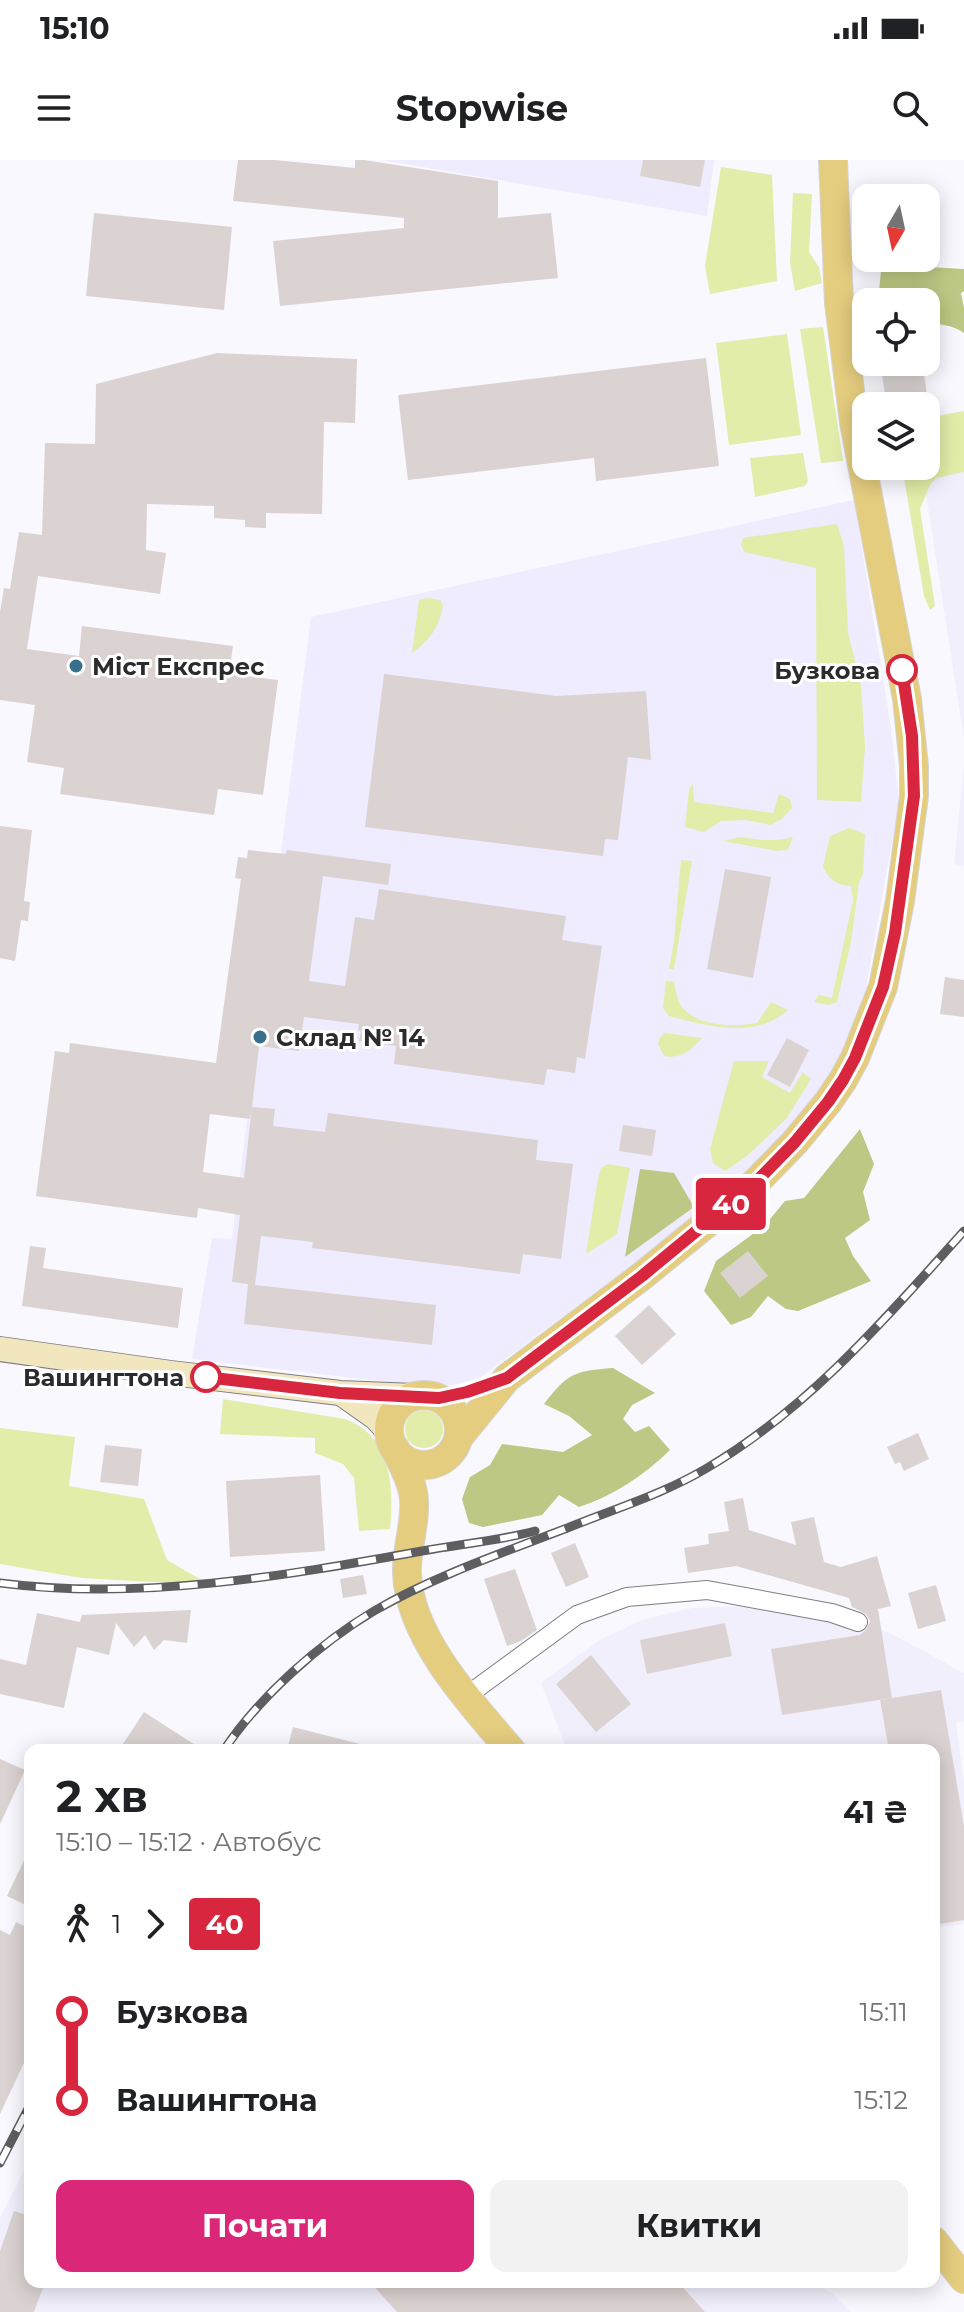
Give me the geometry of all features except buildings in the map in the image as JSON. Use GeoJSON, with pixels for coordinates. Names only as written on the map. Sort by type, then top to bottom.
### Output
{"type":"FeatureCollection","features":[{"type":"Feature","properties":{"kind":"main road"},"geometry":{"type":"LineString","coordinates":[[414,1499],[507,1378],[727,1207],[795,1142],[828,1102],[855,1058],[875,1010],[889,965],[902,886],[914,796],[912,736],[905,684],[854,423],[839,303],[833,160]]}},
{"type":"Feature","properties":{"kind":"main road"},"geometry":{"type":"LineString","coordinates":[[0,1349],[340,1393],[427,1397],[449,1405],[456,1414],[459,1437]]}},
{"type":"Feature","properties":{"kind":"main road"},"geometry":{"type":"LineString","coordinates":[[506,1744],[471,1704],[434,1653],[421,1628],[408,1588],[407,1555],[414,1499],[392,1440],[391,1419],[404,1401],[467,1392],[507,1378]]}},
{"type":"Feature","properties":{"kind":"main road"},"geometry":{"type":"LineString","coordinates":[[340,1393],[367,1411],[407,1459],[430,1464],[442,1460]]}},
{"type":"Feature","properties":{"kind":"main road"},"geometry":{"type":"LineString","coordinates":[[940,2249],[964,2279]]}},
{"type":"Feature","properties":{"kind":"street"},"geometry":{"type":"LineString","coordinates":[[471,1704],[476,1689],[577,1615],[627,1597],[707,1590],[832,1613],[858,1622]]}},
{"type":"Feature","properties":{"kind":"shaded area"},"geometry":{"type":"Polygon","coordinates":[[[382,160],[714,160],[707,216],[382,160]]]}},
{"type":"Feature","properties":{"kind":"shaded area"},"geometry":{"type":"Polygon","coordinates":[[[964,411],[964,739],[926,494],[926,480],[940,480],[940,415],[964,411]]]}},
{"type":"Feature","properties":{"kind":"shaded area"},"geometry":{"type":"Polygon","coordinates":[[[854,500],[891,728],[899,802],[866,988],[844,1061],[807,1115],[715,1203],[481,1377],[458,1384],[430,1387],[192,1359],[212,1238],[232,1239],[311,617],[854,500]]]}},
{"type":"Feature","properties":{"kind":"shaded area"},"geometry":{"type":"Polygon","coordinates":[[[964,764],[964,866],[954,864],[964,764]]]}},
{"type":"Feature","properties":{"kind":"shaded area"},"geometry":{"type":"Polygon","coordinates":[[[760,1605],[858,1622],[890,1633],[964,1673],[964,1722],[956,1723],[964,1781],[964,1924],[940,1927],[940,1744],[565,1744],[541,1683],[598,1641],[641,1620],[692,1608],[760,1605]]]}},
{"type":"Feature","properties":{"kind":"shaded area"},"geometry":{"type":"Polygon","coordinates":[[[24,2171],[24,2288],[823,2288],[850,2312],[0,2312],[0,2218],[24,2171]]]}},
{"type":"Feature","properties":{"kind":"green space"},"geometry":{"type":"Polygon","coordinates":[[[721,167],[772,175],[777,281],[710,294],[705,266],[721,167]]]}},
{"type":"Feature","properties":{"kind":"green space"},"geometry":{"type":"Polygon","coordinates":[[[793,193],[812,194],[809,252],[819,267],[822,283],[795,291],[790,263],[793,193]]]}},
{"type":"Feature","properties":{"kind":"green space"},"geometry":{"type":"Polygon","coordinates":[[[964,269],[964,291],[961,293],[964,333],[940,324],[940,288],[879,288],[881,272],[964,269]]]}},
{"type":"Feature","properties":{"kind":"green space"},"geometry":{"type":"Polygon","coordinates":[[[823,327],[843,461],[821,463],[800,329],[823,327]]]}},
{"type":"Feature","properties":{"kind":"green space"},"geometry":{"type":"Polygon","coordinates":[[[787,334],[801,435],[729,445],[716,343],[787,334]]]}},
{"type":"Feature","properties":{"kind":"green space"},"geometry":{"type":"Polygon","coordinates":[[[964,411],[964,472],[940,477],[940,416],[964,411]]]}},
{"type":"Feature","properties":{"kind":"green space"},"geometry":{"type":"Polygon","coordinates":[[[803,453],[808,481],[805,486],[755,497],[750,458],[803,453]]]}},
{"type":"Feature","properties":{"kind":"green space"},"geometry":{"type":"Polygon","coordinates":[[[904,480],[934,480],[920,509],[935,606],[930,610],[924,596],[904,480]]]}},
{"type":"Feature","properties":{"kind":"green space"},"geometry":{"type":"Polygon","coordinates":[[[837,524],[844,546],[848,633],[861,686],[865,747],[861,802],[817,800],[816,568],[744,552],[741,545],[743,538],[837,524]]]}},
{"type":"Feature","properties":{"kind":"green space"},"geometry":{"type":"Polygon","coordinates":[[[419,600],[440,600],[442,613],[433,632],[412,653],[419,600]]]}},
{"type":"Feature","properties":{"kind":"green space"},"geometry":{"type":"Polygon","coordinates":[[[693,784],[694,802],[773,813],[779,794],[790,799],[792,808],[782,819],[770,825],[746,820],[721,821],[704,832],[685,827],[689,789],[693,784]]]}},
{"type":"Feature","properties":{"kind":"green space"},"geometry":{"type":"Polygon","coordinates":[[[849,828],[865,834],[863,874],[837,1002],[828,1005],[814,1002],[819,995],[832,998],[853,900],[851,886],[834,881],[823,867],[830,836],[849,828]]]}},
{"type":"Feature","properties":{"kind":"green space"},"geometry":{"type":"Polygon","coordinates":[[[740,837],[779,840],[793,837],[788,850],[777,851],[723,841],[740,837]]]}},
{"type":"Feature","properties":{"kind":"green space"},"geometry":{"type":"Polygon","coordinates":[[[681,860],[692,861],[674,969],[669,969],[674,942],[681,860]]]}},
{"type":"Feature","properties":{"kind":"green space"},"geometry":{"type":"Polygon","coordinates":[[[666,981],[674,982],[678,999],[689,1014],[707,1022],[727,1025],[757,1023],[771,1002],[788,1010],[761,1025],[746,1028],[684,1020],[669,1016],[663,1008],[666,981]]]}},
{"type":"Feature","properties":{"kind":"green space"},"geometry":{"type":"Polygon","coordinates":[[[665,1033],[702,1038],[685,1053],[664,1056],[658,1044],[665,1033]]]}},
{"type":"Feature","properties":{"kind":"green space"},"geometry":{"type":"Polygon","coordinates":[[[734,1061],[769,1061],[762,1077],[790,1093],[803,1072],[811,1079],[787,1118],[747,1156],[725,1171],[713,1163],[710,1149],[734,1061]]]}},
{"type":"Feature","properties":{"kind":"green space"},"geometry":{"type":"Polygon","coordinates":[[[860,1129],[874,1164],[863,1192],[870,1220],[845,1238],[853,1256],[871,1281],[798,1311],[786,1309],[768,1296],[751,1317],[731,1325],[704,1291],[716,1261],[765,1225],[785,1201],[804,1198],[860,1129]]]}},
{"type":"Feature","properties":{"kind":"green space"},"geometry":{"type":"Polygon","coordinates":[[[608,1164],[630,1168],[617,1234],[586,1254],[598,1178],[601,1168],[608,1164]]]}},
{"type":"Feature","properties":{"kind":"green space"},"geometry":{"type":"Polygon","coordinates":[[[640,1169],[674,1173],[694,1207],[625,1257],[640,1169]]]}},
{"type":"Feature","properties":{"kind":"green space"},"geometry":{"type":"Polygon","coordinates":[[[613,1368],[655,1393],[632,1405],[623,1419],[635,1432],[649,1426],[670,1450],[628,1484],[579,1507],[559,1495],[542,1515],[483,1527],[469,1523],[462,1499],[470,1477],[490,1465],[502,1444],[563,1452],[592,1435],[569,1416],[544,1404],[559,1386],[573,1376],[613,1368]]]}},
{"type":"Feature","properties":{"kind":"green space"},"geometry":{"type":"Polygon","coordinates":[[[223,1399],[345,1419],[361,1427],[381,1450],[387,1465],[391,1496],[390,1529],[359,1531],[354,1478],[343,1464],[315,1453],[315,1438],[220,1434],[223,1399]]]}},
{"type":"Feature","properties":{"kind":"green space"},"geometry":{"type":"Polygon","coordinates":[[[424,1410],[437,1416],[443,1429],[437,1442],[424,1448],[411,1442],[405,1429],[411,1416],[424,1410]]]}},
{"type":"Feature","properties":{"kind":"green space"},"geometry":{"type":"Polygon","coordinates":[[[0,1428],[75,1437],[69,1486],[144,1499],[167,1560],[210,1585],[81,1578],[0,1564],[0,1428]]]}},
{"type":"Feature","properties":{"kind":"railway"},"geometry":{"type":"LineString","coordinates":[[228,1744],[255,1710],[292,1673],[374,1611],[449,1574],[661,1491],[692,1477],[744,1444],[779,1418],[844,1360],[964,1231]]}},
{"type":"Feature","properties":{"kind":"railway"},"geometry":{"type":"LineString","coordinates":[[0,1583],[106,1589],[212,1583],[318,1569],[535,1531]]}},
{"type":"Feature","properties":{"kind":"railway"},"geometry":{"type":"LineString","coordinates":[[0,2163],[24,2117]]}},
{"type":"Feature","properties":{"kind":"bus line","name":"40"},"geometry":{"type":"LineString","coordinates":[[206,1377],[340,1393],[439,1398],[507,1378],[642,1276],[757,1181],[795,1142],[843,1080],[883,987],[895,933],[914,796],[910,714],[902,670]]}},
{"type":"Feature","properties":{"kind":"place","name":"Міст Експрес"},"geometry":{"type":"Point","coordinates":[76,666]}},
{"type":"Feature","properties":{"kind":"place","name":"Бузкова"},"geometry":{"type":"Point","coordinates":[902,670]}},
{"type":"Feature","properties":{"kind":"place","name":"Склад № 14"},"geometry":{"type":"Point","coordinates":[260,1037]}},
{"type":"Feature","properties":{"kind":"place","name":"Вашингтона"},"geometry":{"type":"Point","coordinates":[206,1377]}}]}
